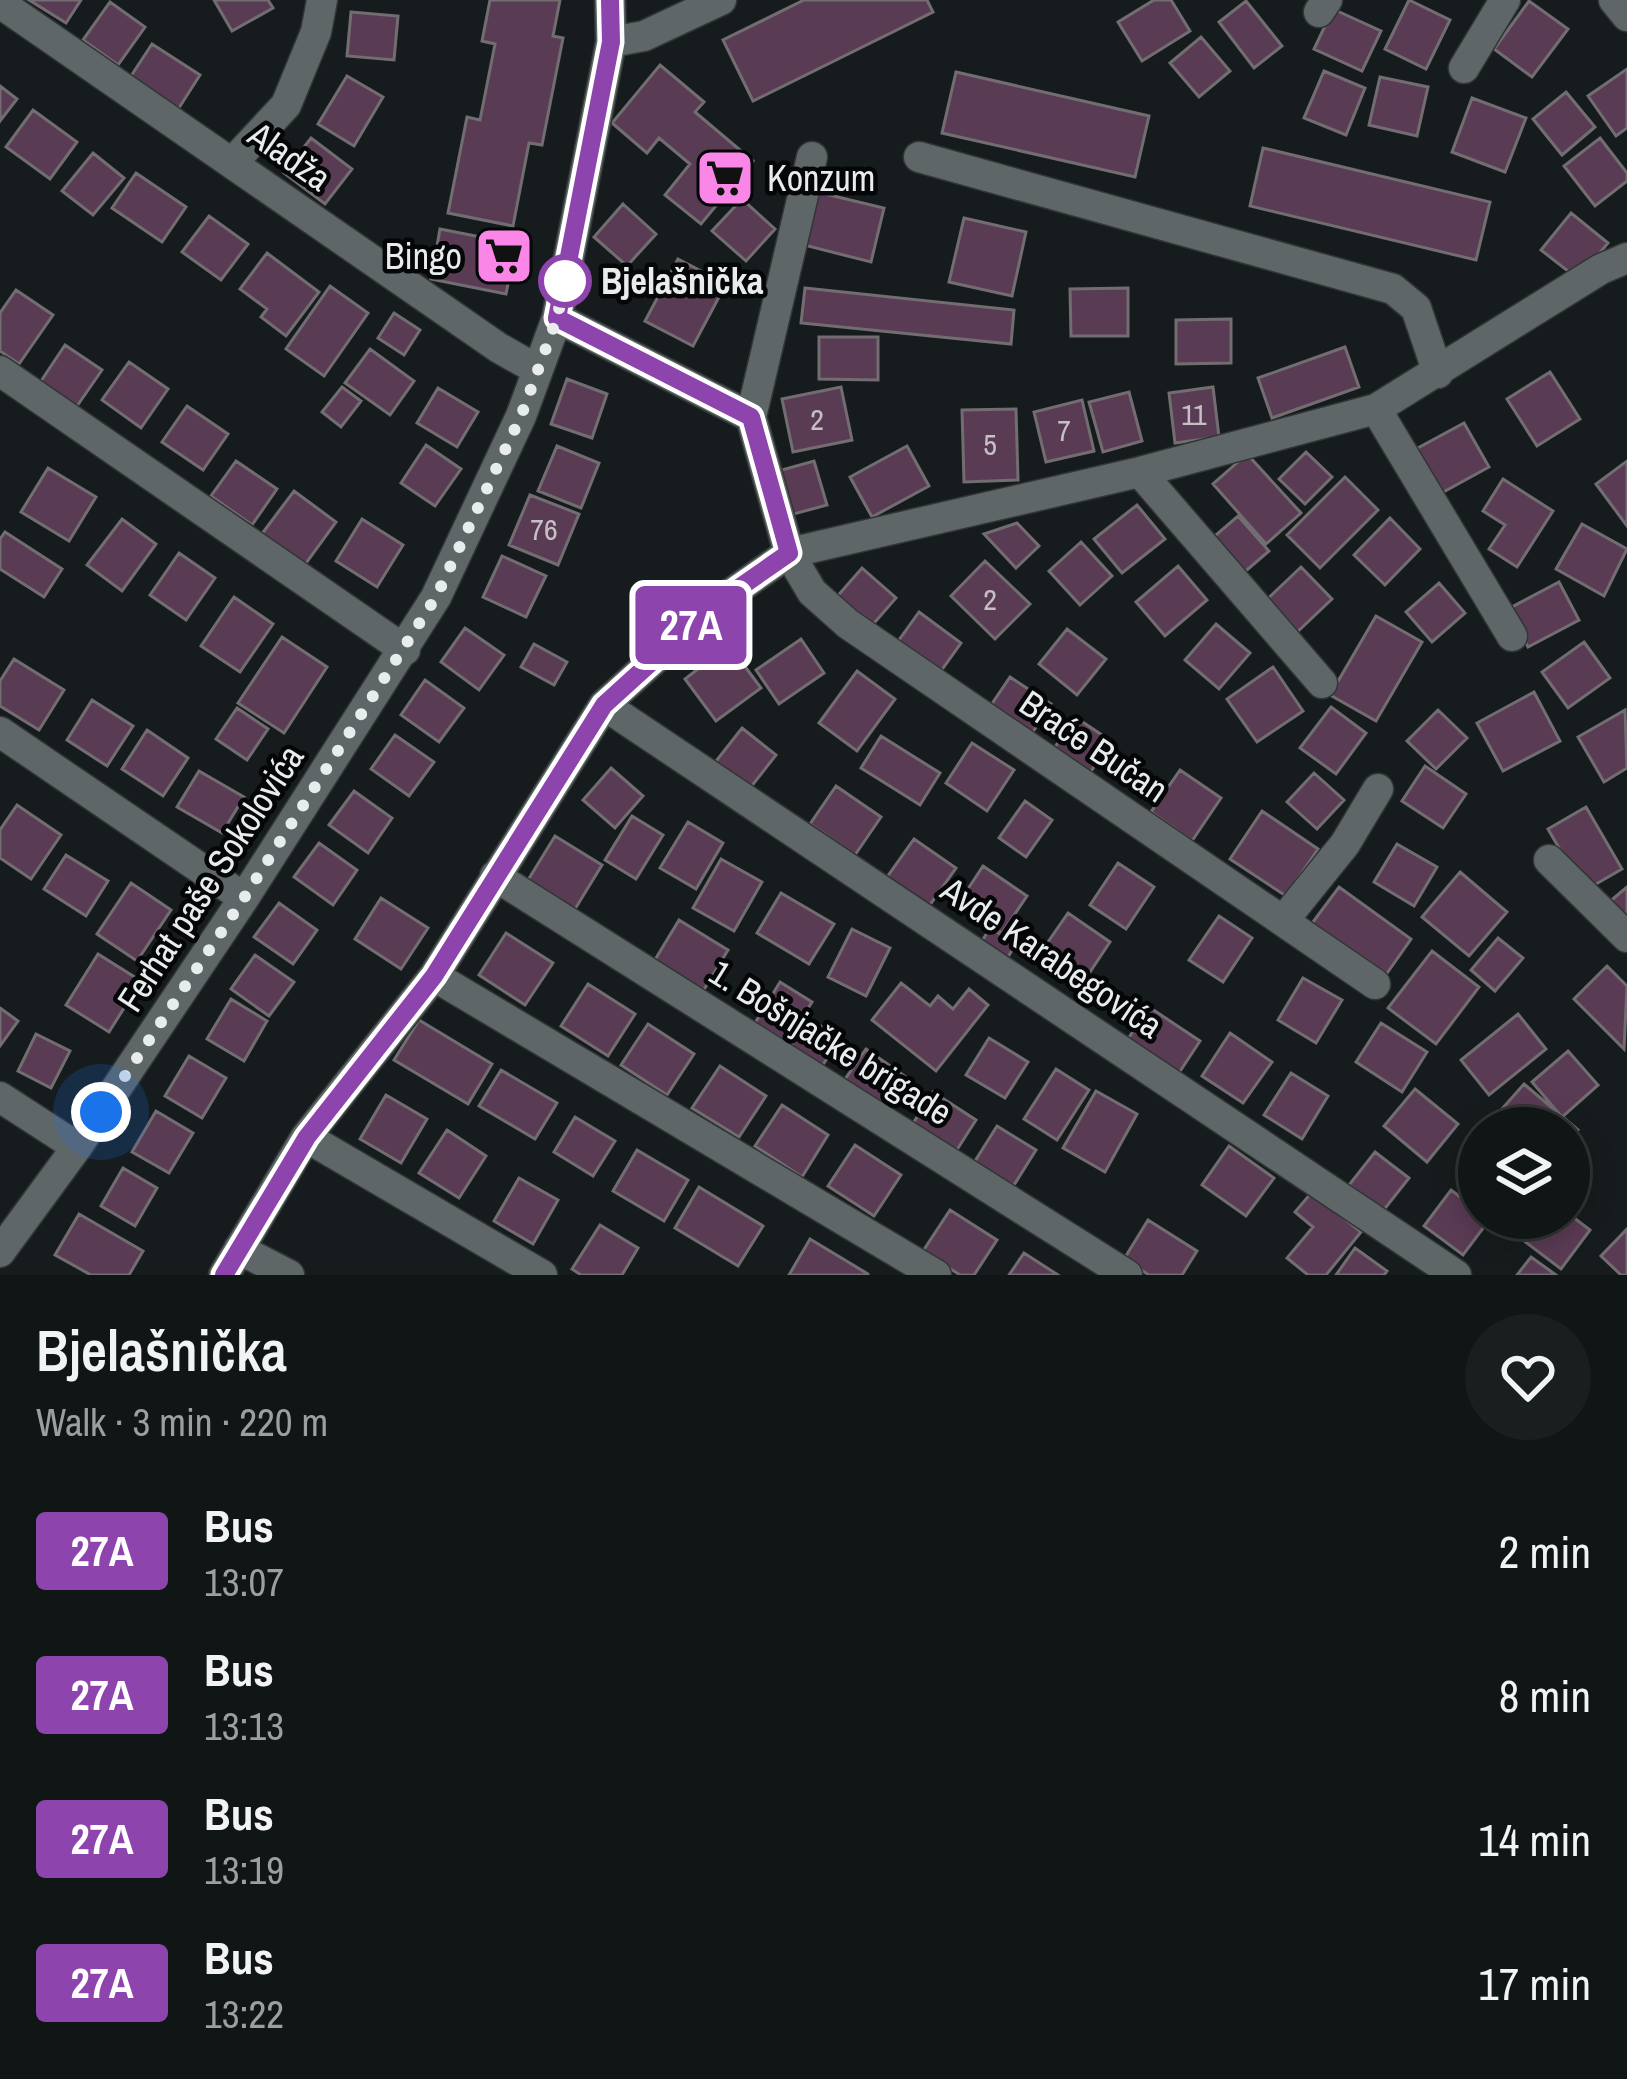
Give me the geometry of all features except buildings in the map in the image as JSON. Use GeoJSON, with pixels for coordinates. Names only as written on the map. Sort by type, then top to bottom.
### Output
{"type":"FeatureCollection","features":[{"type":"Feature","properties":{"kind":"street"},"geometry":{"type":"LineString","coordinates":[[232,163],[286,105],[316,32],[322,0]]}},
{"type":"Feature","properties":{"kind":"street","name":"Ferhat paše Sokolovića"},"geometry":{"type":"LineString","coordinates":[[0,1252],[77,1148],[244,898],[436,597],[557,318],[611,42],[610,0]]}},
{"type":"Feature","properties":{"kind":"street"},"geometry":{"type":"LineString","coordinates":[[611,42],[644,36],[721,0]]}},
{"type":"Feature","properties":{"kind":"street"},"geometry":{"type":"LineString","coordinates":[[1464,68],[1505,0]]}},
{"type":"Feature","properties":{"kind":"street"},"geometry":{"type":"LineString","coordinates":[[1614,0],[1627,16]]}},
{"type":"Feature","properties":{"kind":"street","name":"Aladža"},"geometry":{"type":"LineString","coordinates":[[0,3],[499,348],[538,370]]}},
{"type":"Feature","properties":{"kind":"street"},"geometry":{"type":"LineString","coordinates":[[557,318],[751,417],[812,157]]}},
{"type":"Feature","properties":{"kind":"street"},"geometry":{"type":"LineString","coordinates":[[919,157],[1393,289],[1416,308],[1438,373]]}},
{"type":"Feature","properties":{"kind":"street"},"geometry":{"type":"LineString","coordinates":[[289,1275],[231,1262],[307,1137],[434,976],[604,705],[713,606],[789,553],[1140,472],[1376,409],[1614,264]]}},
{"type":"Feature","properties":{"kind":"street"},"geometry":{"type":"LineString","coordinates":[[0,371],[405,650]]}},
{"type":"Feature","properties":{"kind":"street"},"geometry":{"type":"LineString","coordinates":[[1376,409],[1512,636]]}},
{"type":"Feature","properties":{"kind":"street","name":"Braće Bučan"},"geometry":{"type":"LineString","coordinates":[[751,417],[789,553],[812,592],[865,636],[1376,984]]}},
{"type":"Feature","properties":{"kind":"street"},"geometry":{"type":"LineString","coordinates":[[1140,472],[1322,683]]}},
{"type":"Feature","properties":{"kind":"street","name":"Avde Karabegovića"},"geometry":{"type":"LineString","coordinates":[[604,705],[1456,1275]]}},
{"type":"Feature","properties":{"kind":"street"},"geometry":{"type":"LineString","coordinates":[[0,732],[244,898]]}},
{"type":"Feature","properties":{"kind":"street"},"geometry":{"type":"LineString","coordinates":[[1282,921],[1345,844],[1378,789]]}},
{"type":"Feature","properties":{"kind":"street"},"geometry":{"type":"LineString","coordinates":[[1549,860],[1627,937]]}},
{"type":"Feature","properties":{"kind":"street","name":"1. Bošnjačke brigade"},"geometry":{"type":"LineString","coordinates":[[494,876],[1126,1275]]}},
{"type":"Feature","properties":{"kind":"street"},"geometry":{"type":"LineString","coordinates":[[434,976],[936,1275]]}},
{"type":"Feature","properties":{"kind":"street"},"geometry":{"type":"LineString","coordinates":[[0,1097],[77,1148]]}},
{"type":"Feature","properties":{"kind":"street"},"geometry":{"type":"LineString","coordinates":[[307,1137],[542,1275]]}},
{"type":"Feature","properties":{"kind":"bus line","name":"27A"},"geometry":{"type":"LineString","coordinates":[[224,1275],[307,1137],[434,976],[604,705],[713,606],[789,553],[751,417],[557,318],[611,42],[610,0]]}},
{"type":"Feature","properties":{"kind":"place","name":"Konzum"},"geometry":{"type":"Point","coordinates":[725,178]}},
{"type":"Feature","properties":{"kind":"place","name":"Bingo"},"geometry":{"type":"Point","coordinates":[504,256]}},
{"type":"Feature","properties":{"kind":"place","name":"Bjelašnička"},"geometry":{"type":"Point","coordinates":[565,281]}},
{"type":"Feature","properties":{"kind":"route"},"geometry":{"type":"LineString","coordinates":[[101,1112],[436,597],[521,416],[557,318],[565,281]]}}]}
